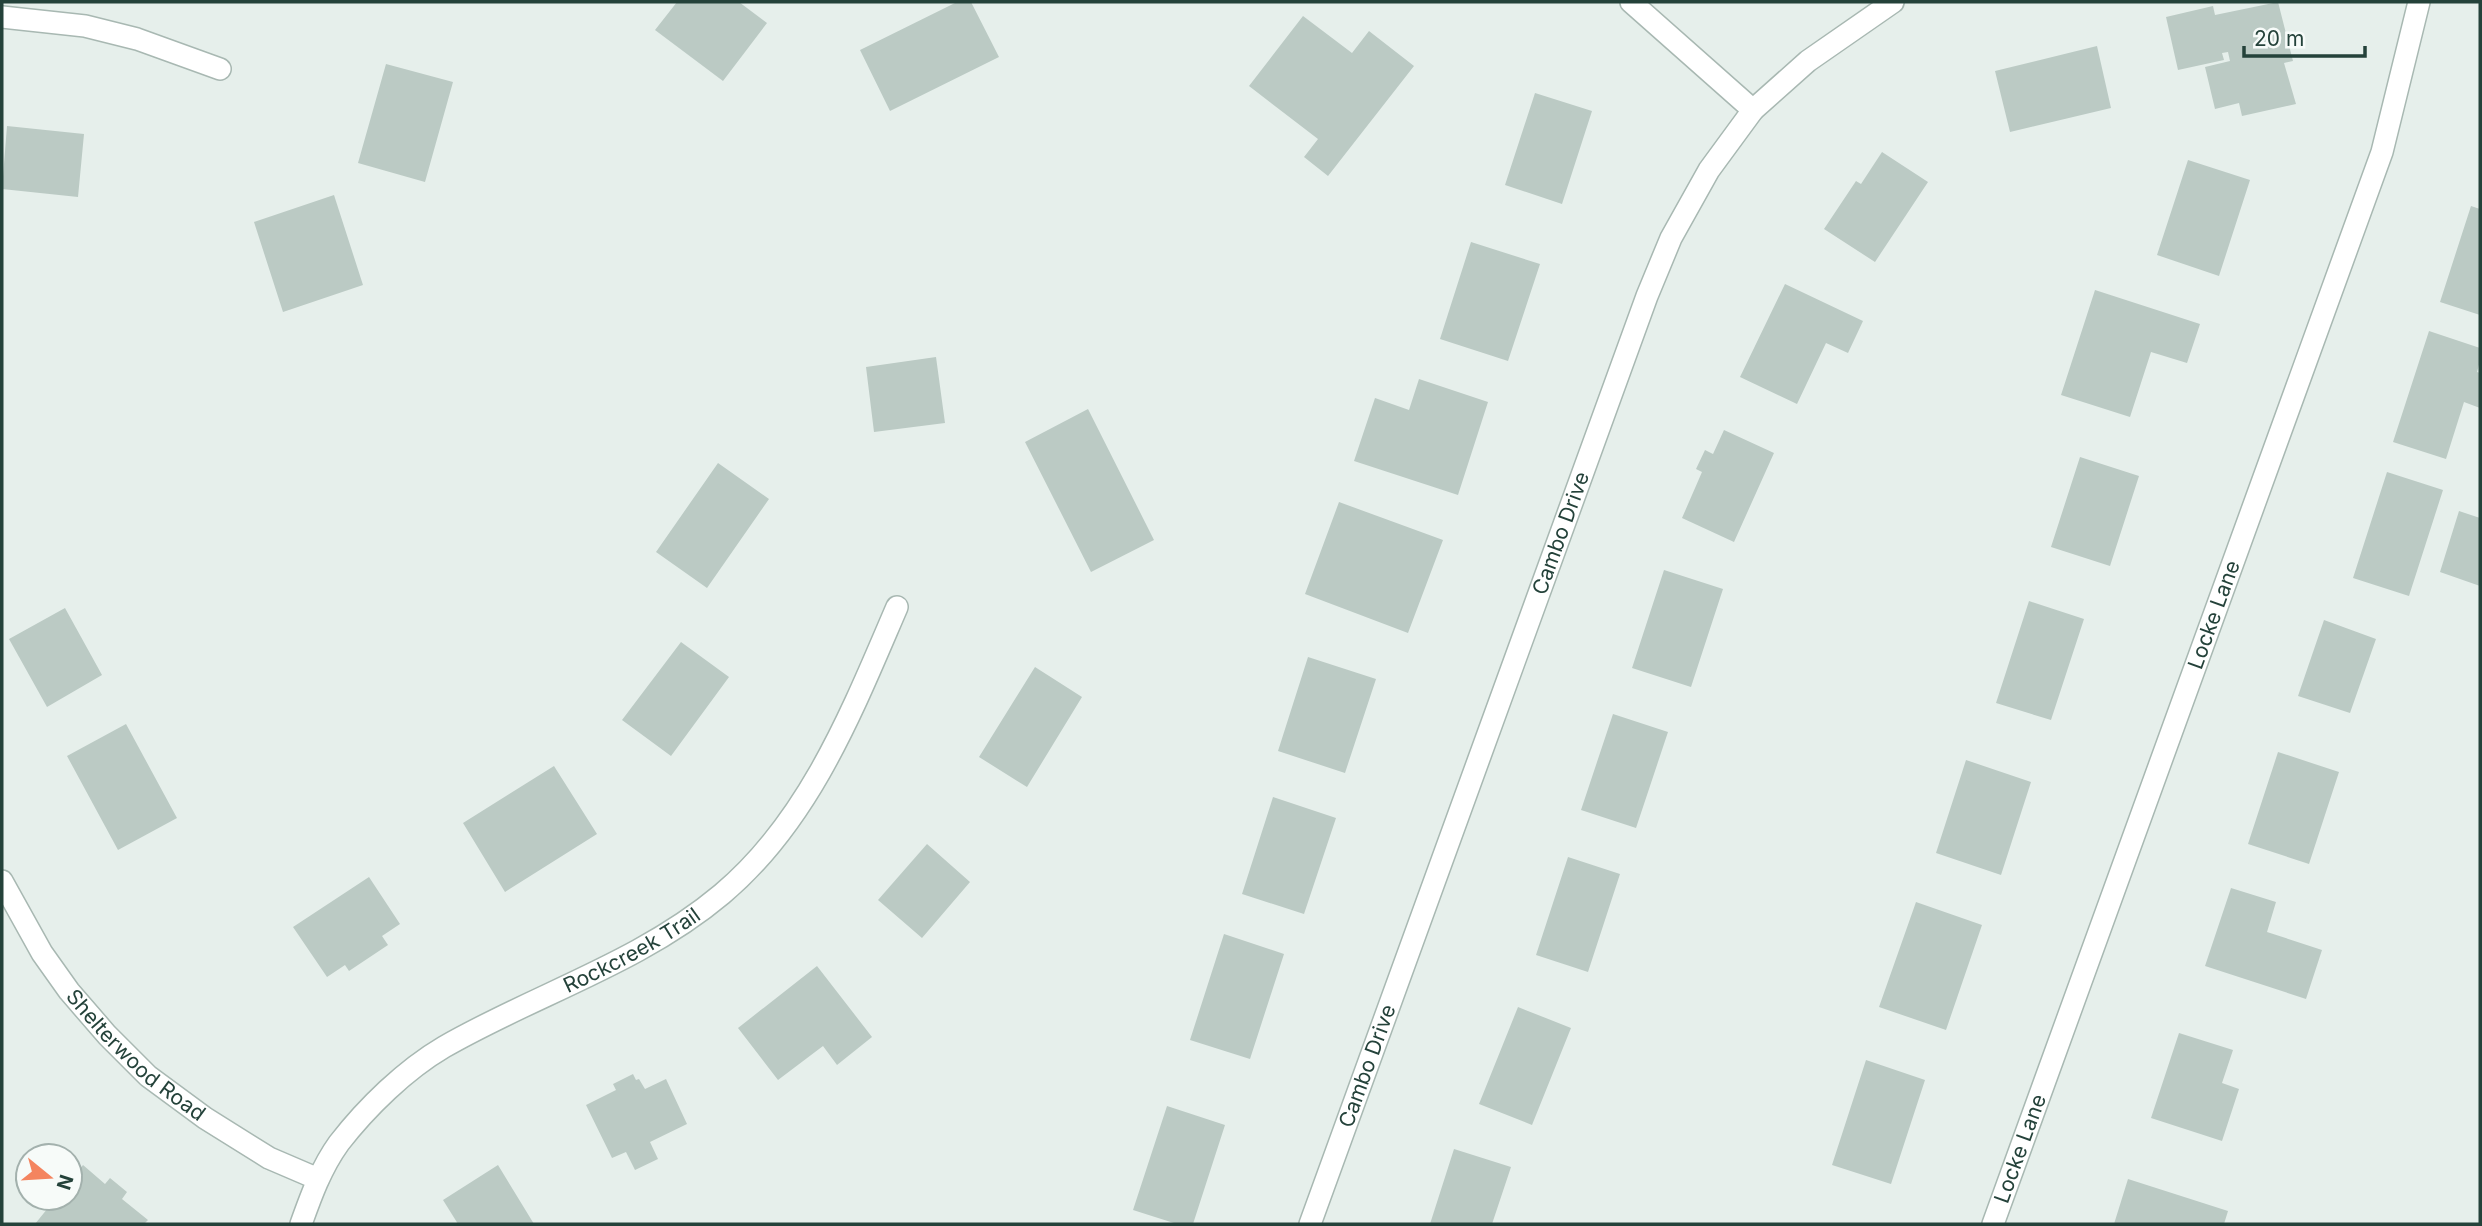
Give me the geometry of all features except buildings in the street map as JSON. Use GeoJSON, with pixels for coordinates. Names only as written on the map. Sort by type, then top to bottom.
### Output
{"type":"FeatureCollection","features":[{"type":"Feature","properties":{"kind":"street"},"geometry":{"type":"LineString","coordinates":[[1632,2],[1754,110]]}},
{"type":"Feature","properties":{"kind":"street","name":"Cambo Drive"},"geometry":{"type":"LineString","coordinates":[[1310,1224],[1647,296],[1671,237],[1709,170],[1754,110],[1808,61],[1893,2]]}},
{"type":"Feature","properties":{"kind":"street","name":"Locke Lane"},"geometry":{"type":"LineString","coordinates":[[1993,1224],[2382,152],[2419,2]]}},
{"type":"Feature","properties":{"kind":"street"},"geometry":{"type":"LineString","coordinates":[[2,17],[85,26],[137,39],[220,69]]}},
{"type":"Feature","properties":{"kind":"street","name":"Rockcreek Trail"},"geometry":{"type":"LineString","coordinates":[[301,1224],[318,1179],[339,1144],[403,1077],[443,1048],[654,943],[723,893],[756,860],[810,790],[848,720],[897,607]]}},
{"type":"Feature","properties":{"kind":"street","name":"Shelterwood Road"},"geometry":{"type":"LineString","coordinates":[[2,881],[42,953],[69,991],[107,1035],[148,1076],[205,1118],[269,1158],[318,1179]]}}]}
